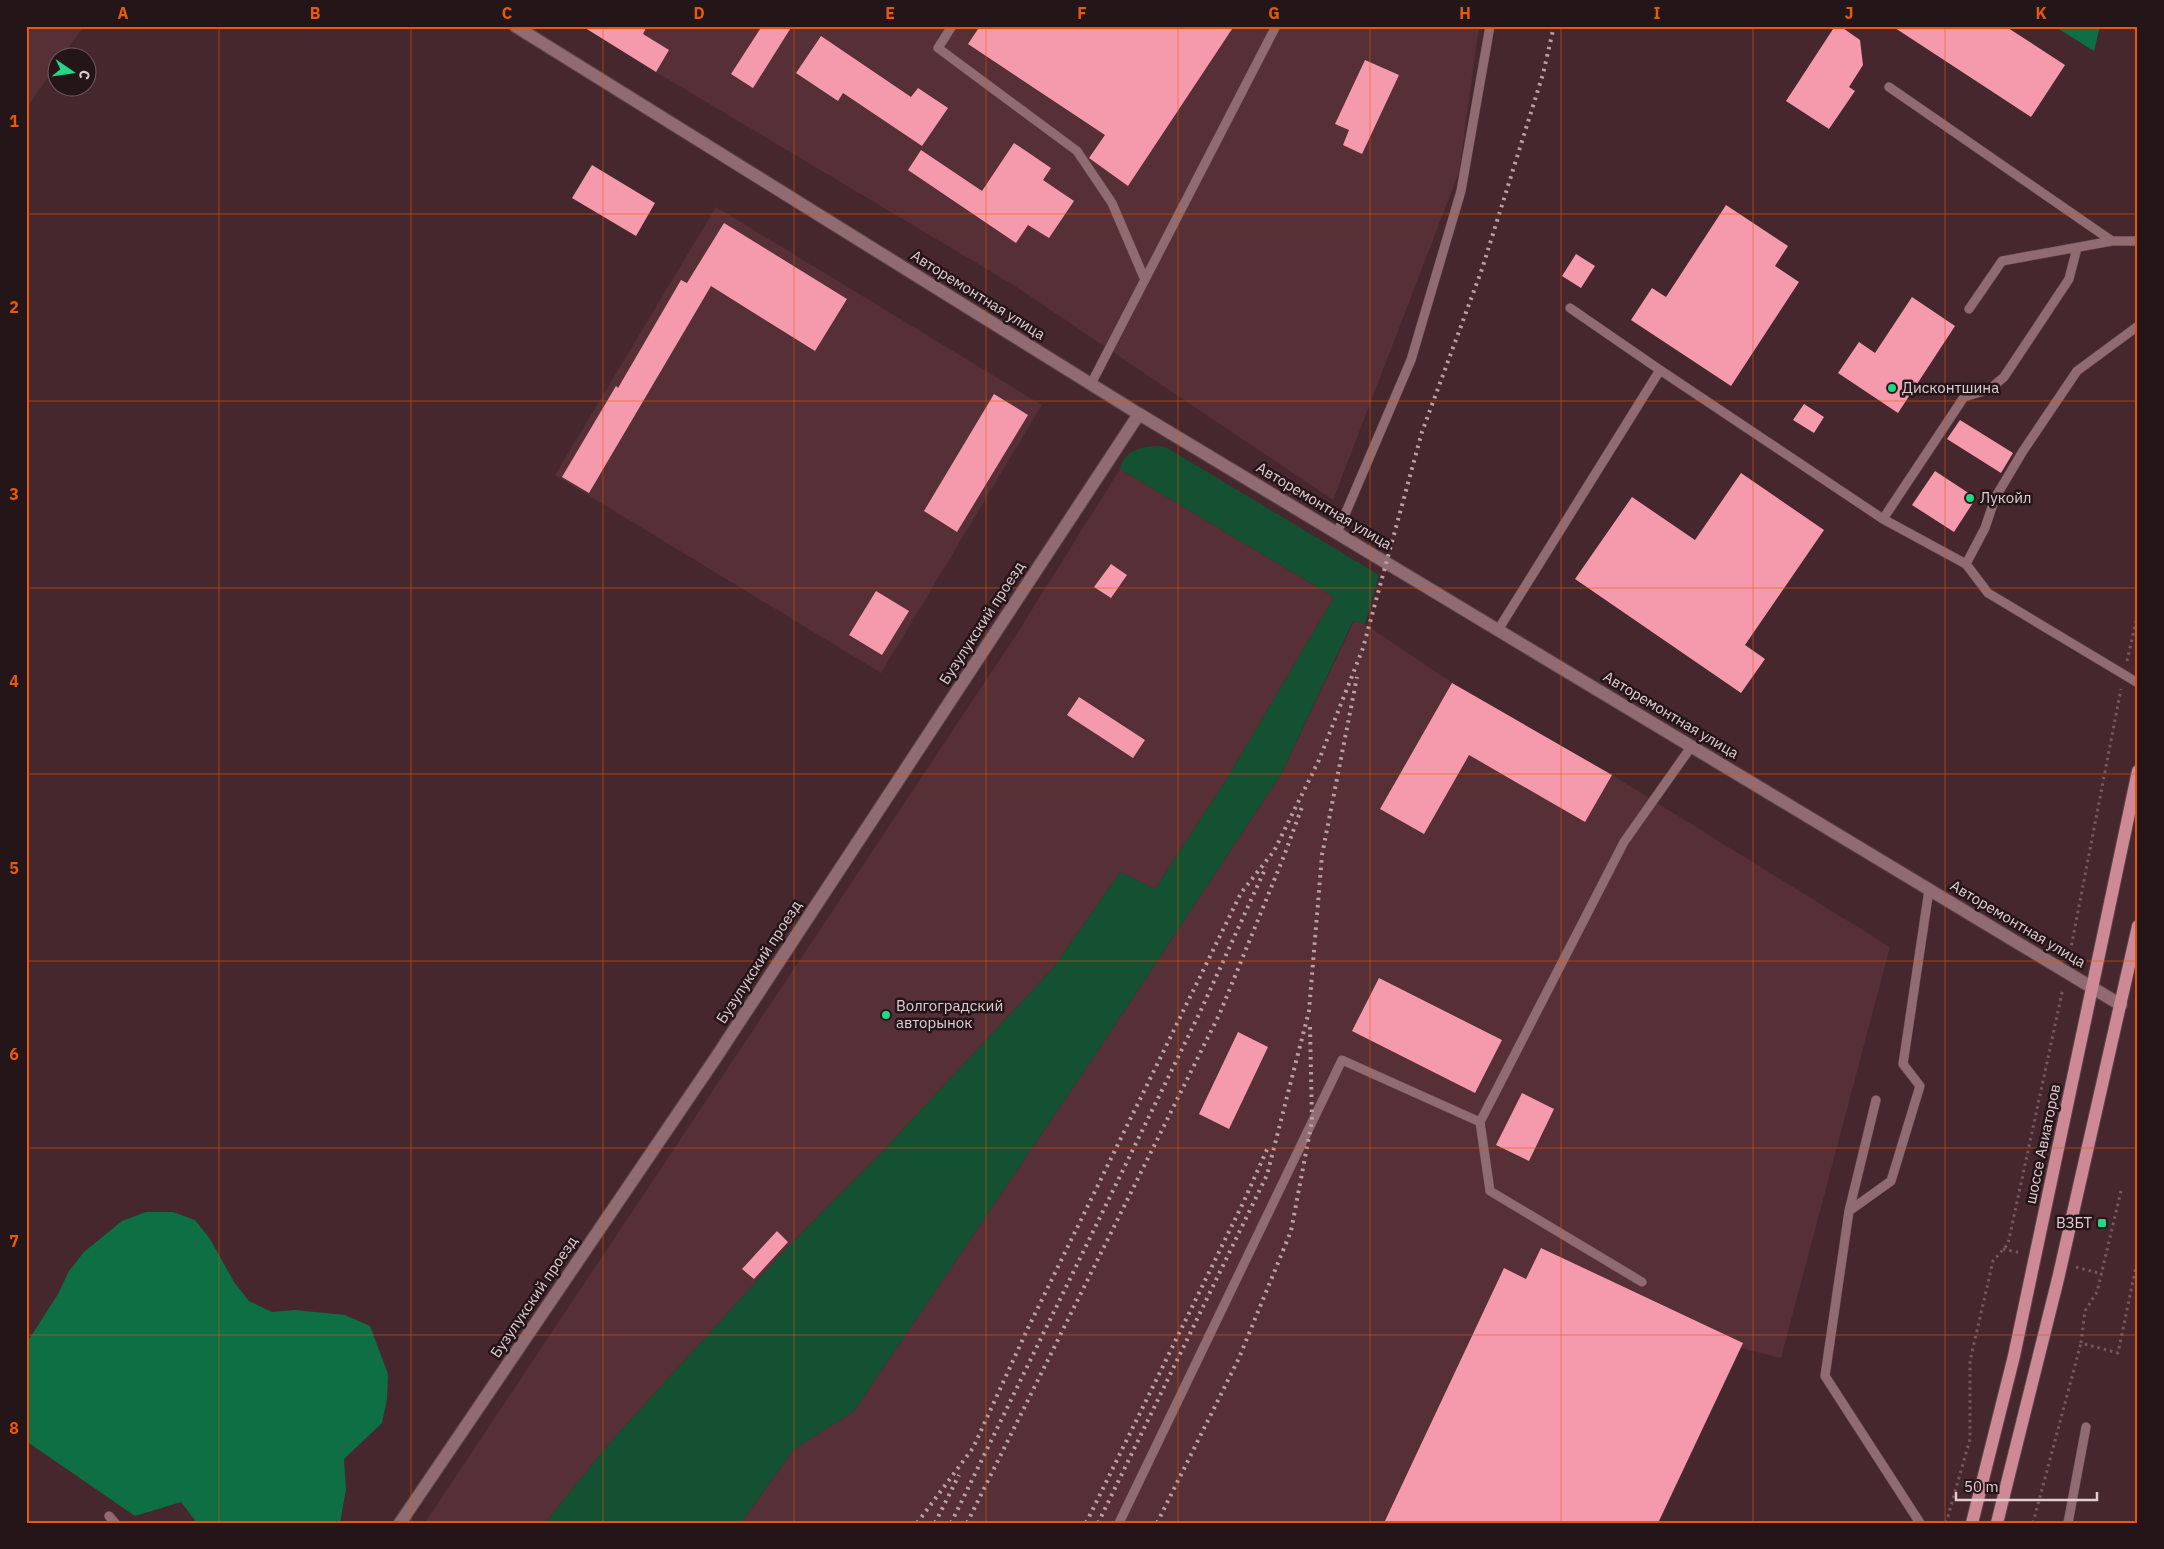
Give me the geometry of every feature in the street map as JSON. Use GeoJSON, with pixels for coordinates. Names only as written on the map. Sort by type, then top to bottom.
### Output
{"type":"FeatureCollection","features":[{"type":"Feature","properties":{"kind":"main road","name":"Авторемонтная улица"},"geometry":{"type":"LineString","coordinates":[[515,26],[1138,414],[2121,1005]]}},
{"type":"Feature","properties":{"kind":"main road","name":"Бузулукский проезд"},"geometry":{"type":"LineString","coordinates":[[400,1523],[715,1059],[1138,414]]}},
{"type":"Feature","properties":{"kind":"main road","name":"шоссе Авиаторов"},"geometry":{"type":"LineString","coordinates":[[1972,1523],[2014,1356],[2138,771]]}},
{"type":"Feature","properties":{"kind":"main road"},"geometry":{"type":"LineString","coordinates":[[1997,1523],[2058,1279],[2138,926]]}},
{"type":"Feature","properties":{"kind":"lane"},"geometry":{"type":"LineString","coordinates":[[952,26],[938,48],[1077,151],[1112,203],[1145,280]]}},
{"type":"Feature","properties":{"kind":"lane"},"geometry":{"type":"LineString","coordinates":[[1091,384],[1276,26]]}},
{"type":"Feature","properties":{"kind":"lane"},"geometry":{"type":"LineString","coordinates":[[1338,533],[1411,360],[1461,190],[1490,26]]}},
{"type":"Feature","properties":{"kind":"lane"},"geometry":{"type":"LineString","coordinates":[[1889,86],[2112,242]]}},
{"type":"Feature","properties":{"kind":"lane"},"geometry":{"type":"LineString","coordinates":[[1969,309],[2002,261],[2112,242],[2138,241]]}},
{"type":"Feature","properties":{"kind":"lane"},"geometry":{"type":"LineString","coordinates":[[1883,519],[1964,397],[1990,389],[2004,377],[2069,279],[2077,248]]}},
{"type":"Feature","properties":{"kind":"lane"},"geometry":{"type":"LineString","coordinates":[[1570,308],[1883,519],[1966,564],[1988,593],[2138,683]]}},
{"type":"Feature","properties":{"kind":"lane"},"geometry":{"type":"LineString","coordinates":[[1966,564],[1996,498],[2023,451],[2077,371],[2138,326]]}},
{"type":"Feature","properties":{"kind":"lane"},"geometry":{"type":"LineString","coordinates":[[1498,630],[1660,370]]}},
{"type":"Feature","properties":{"kind":"lane"},"geometry":{"type":"LineString","coordinates":[[1642,1282],[1490,1191],[1480,1122],[1624,842],[1691,746]]}},
{"type":"Feature","properties":{"kind":"lane"},"geometry":{"type":"LineString","coordinates":[[1849,1211],[1891,1181],[1920,1086],[1903,1064],[1929,890]]}},
{"type":"Feature","properties":{"kind":"lane"},"geometry":{"type":"LineString","coordinates":[[1120,1523],[1342,1060],[1480,1122]]}},
{"type":"Feature","properties":{"kind":"lane"},"geometry":{"type":"LineString","coordinates":[[1876,1100],[1849,1211],[1825,1376],[1920,1523]]}},
{"type":"Feature","properties":{"kind":"lane"},"geometry":{"type":"LineString","coordinates":[[2068,1523],[2086,1428]]}},
{"type":"Feature","properties":{"kind":"path"},"geometry":{"type":"LineString","coordinates":[[1946,1523],[1970,1439],[1970,1361],[1993,1261],[2008,1244],[2066,972],[2124,674],[2138,613]]}},
{"type":"Feature","properties":{"kind":"path"},"geometry":{"type":"LineString","coordinates":[[2033,1523],[2081,1343],[2085,1312],[2097,1292],[2121,1191]]}},
{"type":"Feature","properties":{"kind":"path"},"geometry":{"type":"LineString","coordinates":[[2081,1343],[2118,1353],[2138,1258]]}},
{"type":"Feature","properties":{"kind":"shaded area"},"geometry":{"type":"Polygon","coordinates":[[[26,26],[84,26],[68,48],[48,48],[48,77],[26,109],[26,26]]]}},
{"type":"Feature","properties":{"kind":"shaded area"},"geometry":{"type":"Polygon","coordinates":[[[595,26],[1479,26],[1459,172],[1333,500],[1015,286],[656,72],[595,26]]]}},
{"type":"Feature","properties":{"kind":"shaded area"},"geometry":{"type":"Polygon","coordinates":[[[716,207],[1042,405],[881,673],[555,475],[716,207]]]}},
{"type":"Feature","properties":{"kind":"shaded area","name":"Волгоградский авторынок"},"geometry":{"type":"Polygon","coordinates":[[[1120,469],[1334,597],[1226,780],[1155,889],[1120,872],[1054,967],[883,1151],[783,1252],[607,1446],[545,1523],[425,1523],[1016,635],[1120,469]]]}},
{"type":"Feature","properties":{"kind":"shaded area"},"geometry":{"type":"Polygon","coordinates":[[[1354,621],[1365,624],[1452,683],[1612,775],[1890,947],[1781,1358],[1741,1348],[1659,1523],[741,1523],[793,1450],[854,1411],[1099,1049],[1281,774],[1354,621]]]}},
{"type":"Feature","properties":{"kind":"green space"},"geometry":{"type":"Polygon","coordinates":[[[2054,26],[2100,26],[2094,51],[2054,26]]]}},
{"type":"Feature","properties":{"kind":"green space"},"geometry":{"type":"Polygon","coordinates":[[[1159,446],[1167,448],[1379,575],[1365,624],[1353,621],[1281,774],[1099,1049],[854,1411],[793,1450],[741,1523],[545,1523],[607,1446],[783,1252],[883,1151],[1054,967],[1120,872],[1155,889],[1226,780],[1334,597],[1120,469],[1126,457],[1135,450],[1159,446]]]}},
{"type":"Feature","properties":{"kind":"green space"},"geometry":{"type":"Polygon","coordinates":[[[146,1212],[173,1212],[195,1220],[210,1239],[234,1282],[249,1301],[272,1312],[295,1310],[345,1315],[370,1326],[388,1374],[387,1399],[382,1423],[344,1459],[346,1490],[340,1523],[197,1523],[181,1502],[135,1516],[26,1441],[26,1344],[58,1294],[69,1271],[84,1252],[122,1221],[146,1212]]]}},
{"type":"Feature","properties":{"kind":"building"},"geometry":{"type":"Polygon","coordinates":[[[582,26],[647,26],[643,34],[669,50],[656,72],[582,26]]]}},
{"type":"Feature","properties":{"kind":"building"},"geometry":{"type":"Polygon","coordinates":[[[762,26],[792,26],[753,88],[731,74],[762,26]]]}},
{"type":"Feature","properties":{"kind":"building"},"geometry":{"type":"Polygon","coordinates":[[[980,26],[1234,26],[1128,186],[1089,158],[1105,135],[968,44],[980,26]]]}},
{"type":"Feature","properties":{"kind":"building"},"geometry":{"type":"Polygon","coordinates":[[[1835,26],[1840,26],[1860,40],[1863,65],[1849,87],[1855,91],[1829,129],[1786,101],[1835,26]]]}},
{"type":"Feature","properties":{"kind":"building"},"geometry":{"type":"Polygon","coordinates":[[[1892,26],[2005,26],[2065,65],[2031,117],[1892,26]]]}},
{"type":"Feature","properties":{"kind":"building"},"geometry":{"type":"Polygon","coordinates":[[[821,36],[911,97],[918,88],[948,108],[922,146],[843,93],[838,101],[796,73],[821,36]]]}},
{"type":"Feature","properties":{"kind":"building"},"geometry":{"type":"Polygon","coordinates":[[[1365,60],[1399,75],[1362,154],[1343,145],[1349,130],[1335,124],[1365,60]]]}},
{"type":"Feature","properties":{"kind":"building"},"geometry":{"type":"Polygon","coordinates":[[[1014,143],[1051,168],[1043,180],[1074,201],[1049,238],[1028,225],[1016,243],[908,170],[921,150],[982,191],[1014,143]]]}},
{"type":"Feature","properties":{"kind":"building"},"geometry":{"type":"Polygon","coordinates":[[[592,165],[655,203],[636,236],[572,198],[592,165]]]}},
{"type":"Feature","properties":{"kind":"building"},"geometry":{"type":"Polygon","coordinates":[[[1726,205],[1788,246],[1775,266],[1799,282],[1731,386],[1631,320],[1652,288],[1666,297],[1726,205]]]}},
{"type":"Feature","properties":{"kind":"building"},"geometry":{"type":"Polygon","coordinates":[[[724,223],[847,299],[815,351],[711,286],[589,493],[562,477],[616,386],[618,388],[681,280],[687,283],[724,223]]]}},
{"type":"Feature","properties":{"kind":"building"},"geometry":{"type":"Polygon","coordinates":[[[1576,254],[1595,266],[1581,288],[1562,276],[1576,254]]]}},
{"type":"Feature","properties":{"kind":"building"},"geometry":{"type":"Polygon","coordinates":[[[1912,297],[1955,326],[1898,413],[1838,373],[1859,342],[1875,353],[1912,297]]]}},
{"type":"Feature","properties":{"kind":"building"},"geometry":{"type":"Polygon","coordinates":[[[994,394],[1028,415],[957,532],[924,511],[994,394]]]}},
{"type":"Feature","properties":{"kind":"building"},"geometry":{"type":"Polygon","coordinates":[[[1804,404],[1824,417],[1814,433],[1793,420],[1804,404]]]}},
{"type":"Feature","properties":{"kind":"building"},"geometry":{"type":"Polygon","coordinates":[[[1960,420],[2013,453],[2001,473],[1947,439],[1960,420]]]}},
{"type":"Feature","properties":{"kind":"building"},"geometry":{"type":"Polygon","coordinates":[[[1935,471],[1976,498],[1954,532],[1912,505],[1935,471]]]}},
{"type":"Feature","properties":{"kind":"building"},"geometry":{"type":"Polygon","coordinates":[[[1741,473],[1824,530],[1745,645],[1765,659],[1741,693],[1575,579],[1632,497],[1695,540],[1741,473]]]}},
{"type":"Feature","properties":{"kind":"building"},"geometry":{"type":"Polygon","coordinates":[[[1111,564],[1127,575],[1111,598],[1094,587],[1111,564]]]}},
{"type":"Feature","properties":{"kind":"building"},"geometry":{"type":"Polygon","coordinates":[[[876,591],[909,611],[882,655],[849,635],[876,591]]]}},
{"type":"Feature","properties":{"kind":"building"},"geometry":{"type":"Polygon","coordinates":[[[1452,683],[1612,775],[1585,822],[1469,755],[1424,834],[1380,809],[1452,683]]]}},
{"type":"Feature","properties":{"kind":"building"},"geometry":{"type":"Polygon","coordinates":[[[1079,697],[1145,740],[1133,758],[1067,715],[1079,697]]]}},
{"type":"Feature","properties":{"kind":"building"},"geometry":{"type":"Polygon","coordinates":[[[1379,978],[1502,1040],[1475,1093],[1352,1031],[1379,978]]]}},
{"type":"Feature","properties":{"kind":"building"},"geometry":{"type":"Polygon","coordinates":[[[1238,1032],[1268,1047],[1229,1129],[1199,1114],[1238,1032]]]}},
{"type":"Feature","properties":{"kind":"building"},"geometry":{"type":"Polygon","coordinates":[[[1522,1093],[1554,1109],[1529,1161],[1496,1145],[1522,1093]]]}},
{"type":"Feature","properties":{"kind":"building"},"geometry":{"type":"Polygon","coordinates":[[[777,1231],[788,1242],[754,1279],[742,1269],[777,1231]]]}},
{"type":"Feature","properties":{"kind":"building"},"geometry":{"type":"Polygon","coordinates":[[[1541,1248],[1743,1343],[1658,1523],[1384,1523],[1504,1268],[1526,1279],[1541,1248]]]}},
{"type":"Feature","properties":{"kind":"railway"},"geometry":{"type":"LineString","coordinates":[[917,1523],[973,1448],[1028,1328],[1241,893],[1274,851],[1319,760],[1363,648],[1422,432],[1482,269],[1543,74],[1554,26]]}},
{"type":"Feature","properties":{"kind":"railway"},"geometry":{"type":"LineString","coordinates":[[1098,1523],[1267,1175],[1309,1011],[1322,855],[1357,677]]}},
{"type":"Feature","properties":{"kind":"railway"},"geometry":{"type":"LineString","coordinates":[[967,1523],[1220,1013],[1302,807]]}},
{"type":"Feature","properties":{"kind":"railway"},"geometry":{"type":"LineString","coordinates":[[951,1523],[1201,1010],[1266,867]]}},
{"type":"Feature","properties":{"kind":"railway"},"geometry":{"type":"LineString","coordinates":[[1157,1523],[1239,1358],[1291,1231],[1312,1121],[1310,1026]]}},
{"type":"Feature","properties":{"kind":"railway"},"geometry":{"type":"LineString","coordinates":[[1086,1523],[1244,1201],[1269,1145]]}},
{"type":"Feature","properties":{"kind":"railway"},"geometry":{"type":"LineString","coordinates":[[935,1523],[959,1475]]}},
{"type":"Feature","properties":{"kind":"place","name":"Дисконтшина"},"geometry":{"type":"Point","coordinates":[1892,388]}},
{"type":"Feature","properties":{"kind":"place","name":"Лукойл"},"geometry":{"type":"Point","coordinates":[1970,498]}},
{"type":"Feature","properties":{"kind":"place","name":"Волгоградский авторынок"},"geometry":{"type":"Point","coordinates":[886,1015]}},
{"type":"Feature","properties":{"kind":"place","name":"ВЗБТ"},"geometry":{"type":"Point","coordinates":[2102,1223]}}]}
